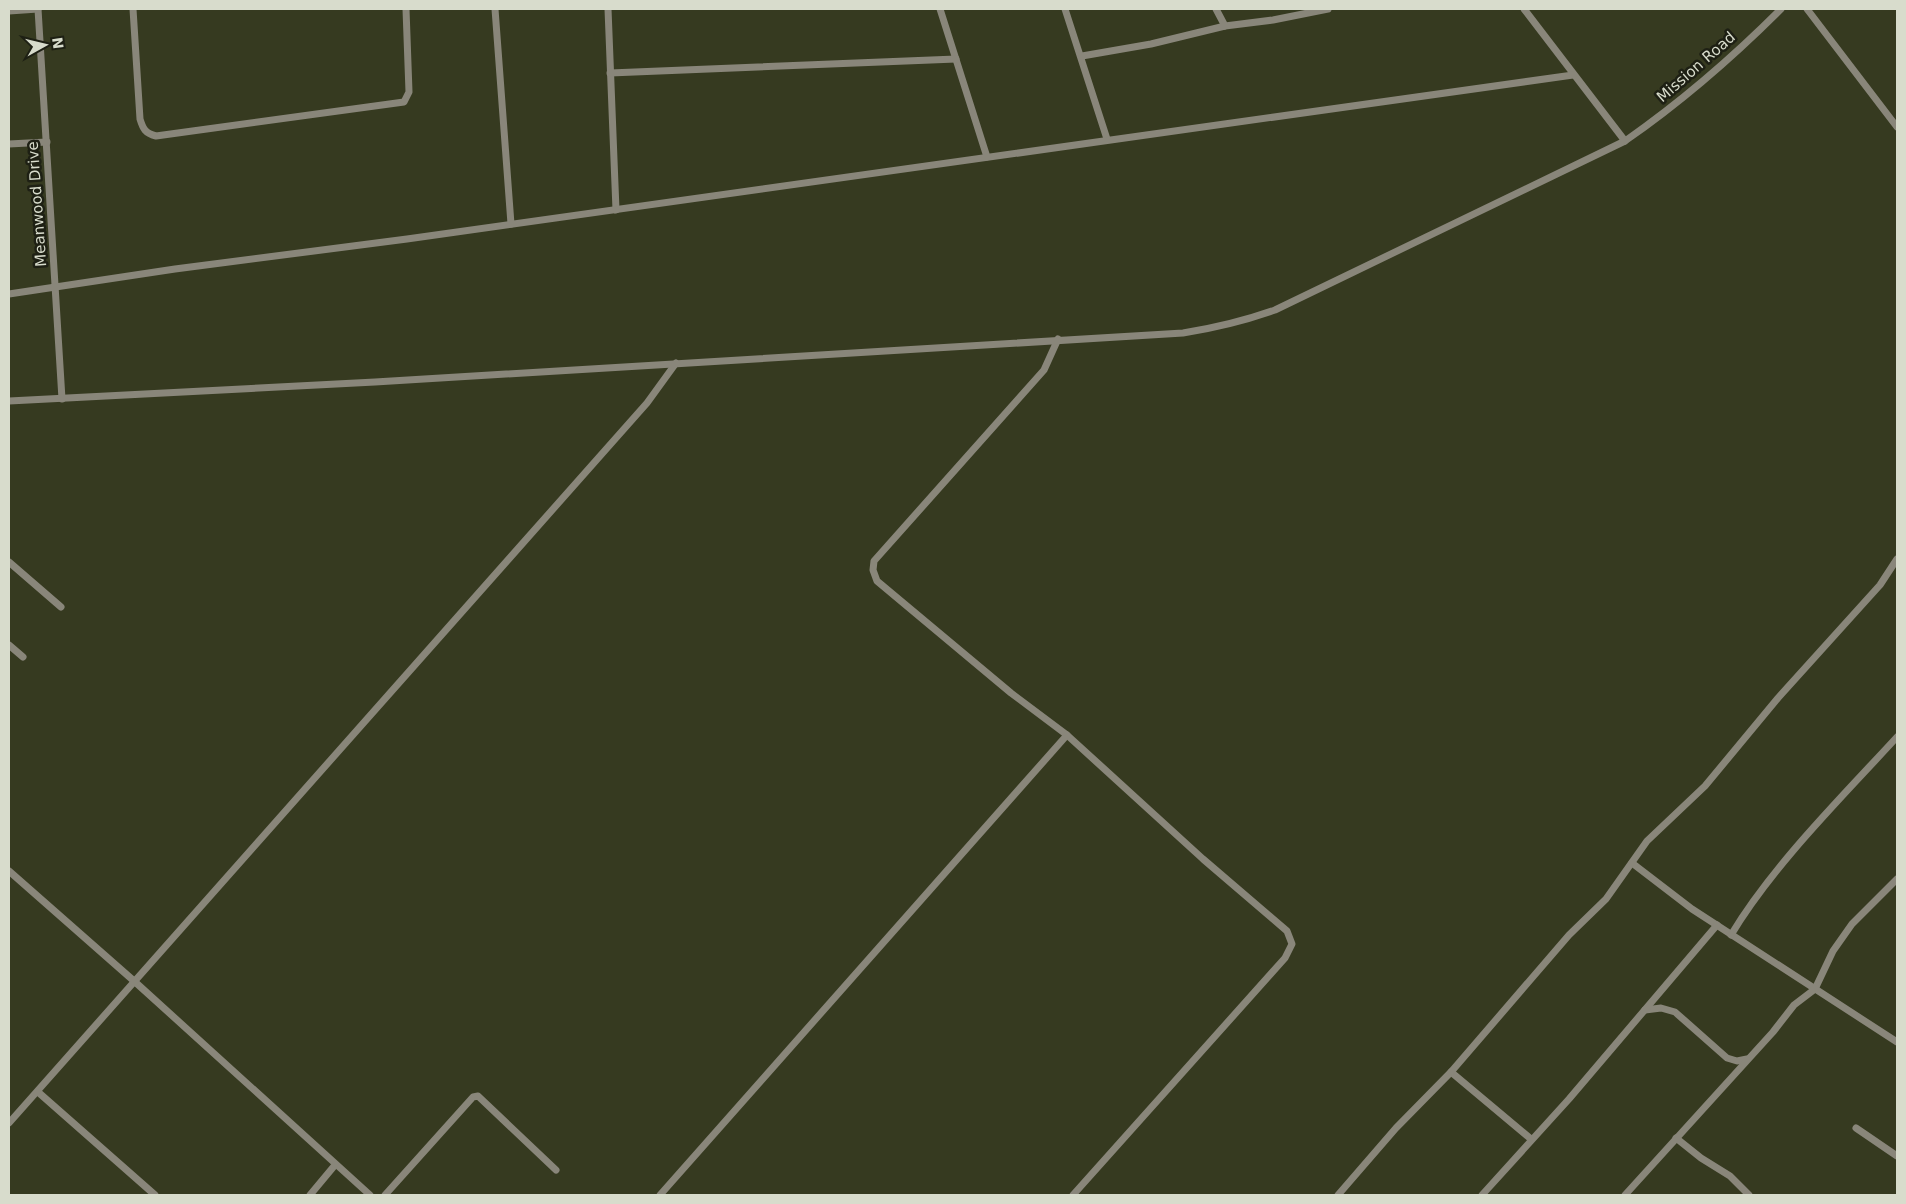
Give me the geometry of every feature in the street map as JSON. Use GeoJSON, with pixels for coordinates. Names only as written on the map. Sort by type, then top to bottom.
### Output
{"type":"FeatureCollection","features":[{"type":"Feature","properties":{"kind":"street"},"geometry":{"type":"LineString","coordinates":[[9,11],[38,9]]}},
{"type":"Feature","properties":{"kind":"street","name":"Meanwood Drive"},"geometry":{"type":"LineString","coordinates":[[38,9],[62,398]]}},
{"type":"Feature","properties":{"kind":"street"},"geometry":{"type":"LineString","coordinates":[[133,9],[140,119],[142,128],[147,134],[156,136],[404,102],[409,92],[406,9]]}},
{"type":"Feature","properties":{"kind":"street"},"geometry":{"type":"LineString","coordinates":[[495,9],[511,224]]}},
{"type":"Feature","properties":{"kind":"street"},"geometry":{"type":"LineString","coordinates":[[608,9],[616,210]]}},
{"type":"Feature","properties":{"kind":"street"},"geometry":{"type":"LineString","coordinates":[[940,9],[987,157]]}},
{"type":"Feature","properties":{"kind":"street"},"geometry":{"type":"LineString","coordinates":[[1065,9],[1082,56],[1107,139]]}},
{"type":"Feature","properties":{"kind":"street"},"geometry":{"type":"LineString","coordinates":[[1216,9],[1225,26]]}},
{"type":"Feature","properties":{"kind":"street"},"geometry":{"type":"LineString","coordinates":[[1082,56],[1160,42],[1225,26],[1273,20],[1328,9]]}},
{"type":"Feature","properties":{"kind":"street"},"geometry":{"type":"LineString","coordinates":[[1524,9],[1625,141]]}},
{"type":"Feature","properties":{"kind":"street","name":"Mission Road"},"geometry":{"type":"LineString","coordinates":[[9,401],[375,382],[1183,333],[1241,322],[1275,310],[1352,274],[1625,141],[1656,120],[1703,82],[1781,9]]}},
{"type":"Feature","properties":{"kind":"street"},"geometry":{"type":"LineString","coordinates":[[1807,9],[1897,127]]}},
{"type":"Feature","properties":{"kind":"street"},"geometry":{"type":"LineString","coordinates":[[610,73],[956,59]]}},
{"type":"Feature","properties":{"kind":"street"},"geometry":{"type":"LineString","coordinates":[[9,294],[1573,75]]}},
{"type":"Feature","properties":{"kind":"street"},"geometry":{"type":"LineString","coordinates":[[9,144],[47,142]]}},
{"type":"Feature","properties":{"kind":"street"},"geometry":{"type":"LineString","coordinates":[[1058,340],[1044,370],[874,561],[873,570],[877,581],[1010,693],[1067,735],[1203,859],[1287,931],[1292,944],[1285,958],[1073,1195]]}},
{"type":"Feature","properties":{"kind":"street"},"geometry":{"type":"LineString","coordinates":[[9,1123],[647,403],[676,363]]}},
{"type":"Feature","properties":{"kind":"street"},"geometry":{"type":"LineString","coordinates":[[1338,1195],[1396,1128],[1451,1072],[1569,935],[1606,899],[1647,841],[1705,786],[1778,698],[1880,585],[1897,560]]}},
{"type":"Feature","properties":{"kind":"street"},"geometry":{"type":"LineString","coordinates":[[9,562],[61,608]]}},
{"type":"Feature","properties":{"kind":"street"},"geometry":{"type":"LineString","coordinates":[[9,645],[22,657]]}},
{"type":"Feature","properties":{"kind":"street"},"geometry":{"type":"LineString","coordinates":[[660,1195],[1067,735]]}},
{"type":"Feature","properties":{"kind":"street"},"geometry":{"type":"LineString","coordinates":[[1732,935],[1750,904],[1813,829],[1897,737]]}},
{"type":"Feature","properties":{"kind":"street"},"geometry":{"type":"LineString","coordinates":[[1632,863],[1660,886],[1732,935],[1897,1042]]}},
{"type":"Feature","properties":{"kind":"street"},"geometry":{"type":"LineString","coordinates":[[9,871],[134,981],[370,1195]]}},
{"type":"Feature","properties":{"kind":"street"},"geometry":{"type":"LineString","coordinates":[[1625,1195],[1773,1032],[1794,1005],[1815,989],[1833,951],[1852,924],[1897,879]]}},
{"type":"Feature","properties":{"kind":"street"},"geometry":{"type":"LineString","coordinates":[[1482,1195],[1718,925]]}},
{"type":"Feature","properties":{"kind":"street"},"geometry":{"type":"LineString","coordinates":[[1645,1010],[1661,1008],[1675,1012],[1727,1058],[1738,1061],[1747,1059]]}},
{"type":"Feature","properties":{"kind":"street"},"geometry":{"type":"LineString","coordinates":[[1451,1072],[1531,1139]]}},
{"type":"Feature","properties":{"kind":"street"},"geometry":{"type":"LineString","coordinates":[[38,1092],[154,1195]]}},
{"type":"Feature","properties":{"kind":"street"},"geometry":{"type":"LineString","coordinates":[[386,1195],[473,1097],[478,1096],[556,1170]]}},
{"type":"Feature","properties":{"kind":"street"},"geometry":{"type":"LineString","coordinates":[[1856,1128],[1897,1156]]}},
{"type":"Feature","properties":{"kind":"street"},"geometry":{"type":"LineString","coordinates":[[1676,1138],[1701,1158],[1730,1176],[1749,1195]]}},
{"type":"Feature","properties":{"kind":"street"},"geometry":{"type":"LineString","coordinates":[[310,1195],[335,1165]]}}]}
